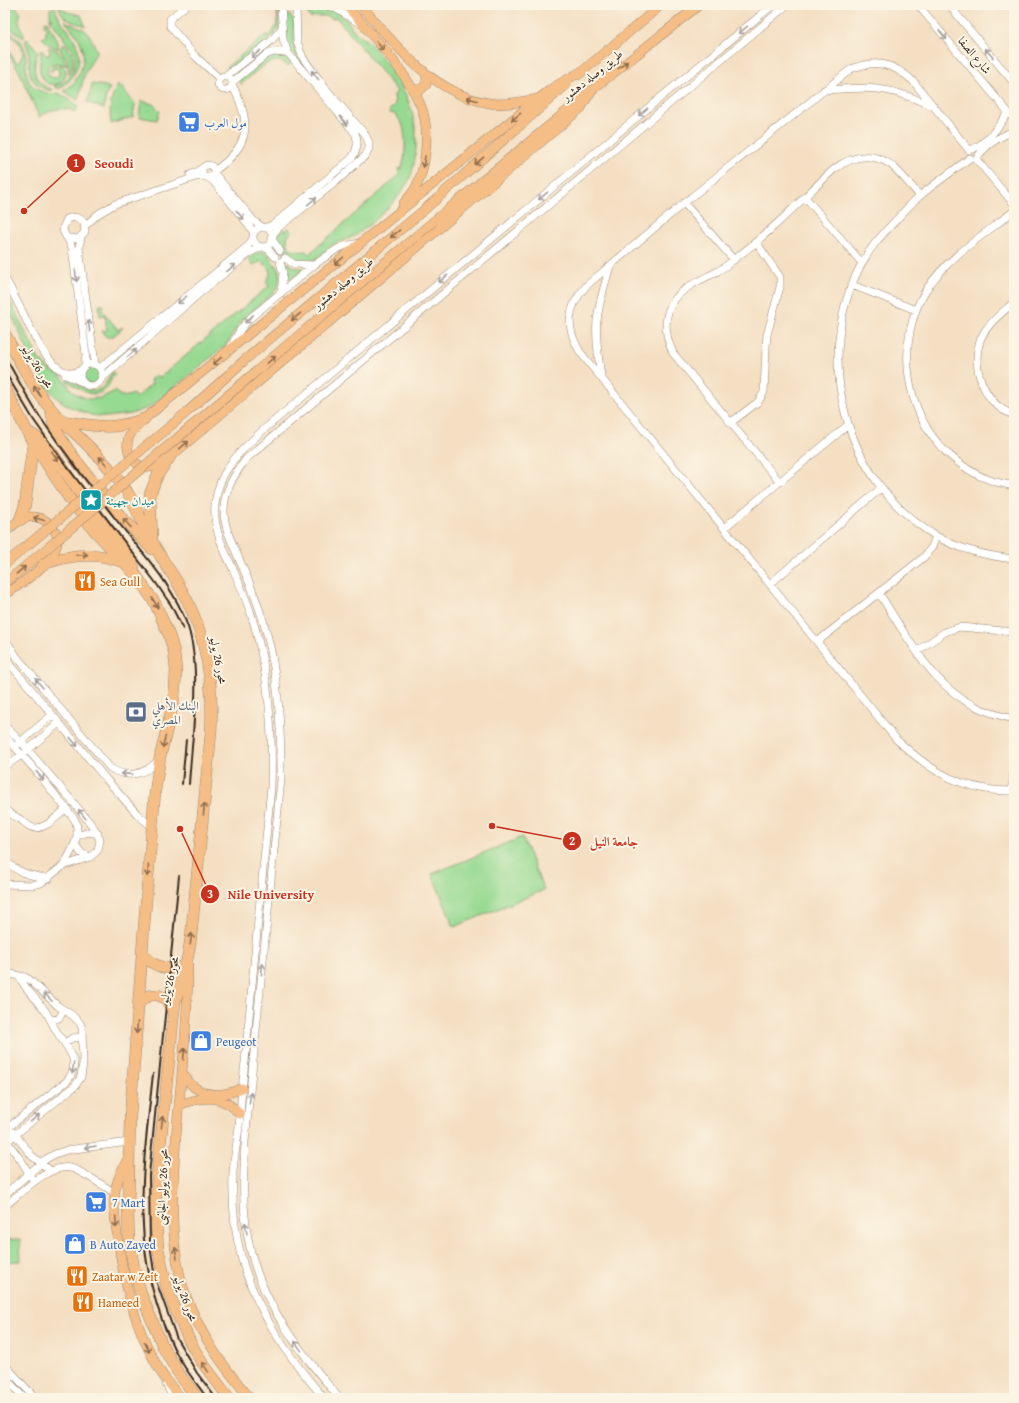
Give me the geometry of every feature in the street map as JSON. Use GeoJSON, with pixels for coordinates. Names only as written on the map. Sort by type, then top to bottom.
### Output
{"type":"FeatureCollection","features":[{"type":"Feature","properties":{"kind":"highway","name":"محور 26 يوليو"},"geometry":{"type":"LineString","coordinates":[[5,334],[28,377],[51,410],[99,457],[117,477],[135,505],[152,542],[180,587],[198,626],[208,661],[212,690],[211,733],[192,930],[187,961],[178,990],[174,1015],[156,1187],[155,1214],[158,1248],[167,1288],[182,1326],[201,1361],[229,1398]]}},
{"type":"Feature","properties":{"kind":"highway","name":"محور 26 يوليو"},"geometry":{"type":"LineString","coordinates":[[5,388],[33,444],[71,501],[95,531],[136,575],[156,603],[174,652],[176,670],[173,704],[160,757],[152,827],[128,1158],[128,1214],[134,1268],[141,1294],[163,1347],[177,1371],[197,1398]]}},
{"type":"Feature","properties":{"kind":"highway","name":"محور 26 يوليو"},"geometry":{"type":"LineString","coordinates":[[51,410],[54,426],[72,455],[113,508],[164,561]]}},
{"type":"Feature","properties":{"kind":"highway"},"geometry":{"type":"LineString","coordinates":[[62,421],[91,426],[115,427],[144,419]]}},
{"type":"Feature","properties":{"kind":"highway","name":"محور 26 يوليو"},"geometry":{"type":"LineString","coordinates":[[26,431],[40,440],[51,452],[92,511],[127,554],[133,563],[136,575]]}},
{"type":"Feature","properties":{"kind":"highway"},"geometry":{"type":"LineString","coordinates":[[20,520],[24,505],[33,444]]}},
{"type":"Feature","properties":{"kind":"highway"},"geometry":{"type":"LineString","coordinates":[[152,542],[150,494],[158,474],[170,457]]}},
{"type":"Feature","properties":{"kind":"highway"},"geometry":{"type":"LineString","coordinates":[[44,564],[77,555],[100,556],[123,561]]}},
{"type":"Feature","properties":{"kind":"highway"},"geometry":{"type":"LineString","coordinates":[[142,953],[152,963],[171,969],[187,961]]}},
{"type":"Feature","properties":{"kind":"highway"},"geometry":{"type":"LineString","coordinates":[[139,1003],[142,999],[151,995],[161,997],[168,1003],[174,1015]]}},
{"type":"Feature","properties":{"kind":"main road"},"geometry":{"type":"LineString","coordinates":[[346,5],[394,64],[412,89],[423,111],[427,142],[425,161],[421,175],[416,188],[390,219]]}},
{"type":"Feature","properties":{"kind":"main road"},"geometry":{"type":"LineString","coordinates":[[361,5],[404,54],[437,83],[454,93],[490,104],[510,103],[538,98]]}},
{"type":"Feature","properties":{"kind":"main road","name":"طريق وصله دهشور"},"geometry":{"type":"LineString","coordinates":[[5,564],[187,412],[247,358],[425,209],[582,71],[661,5]]}},
{"type":"Feature","properties":{"kind":"main road","name":"طريق وصله دهشور"},"geometry":{"type":"LineString","coordinates":[[5,583],[507,160],[699,5]]}},
{"type":"Feature","properties":{"kind":"main road"},"geometry":{"type":"LineString","coordinates":[[582,71],[538,98],[144,419],[129,436],[127,444],[131,456],[139,464],[147,466],[151,466],[170,457],[581,108],[592,90]]}},
{"type":"Feature","properties":{"kind":"main road"},"geometry":{"type":"LineString","coordinates":[[412,89],[420,90],[426,85],[427,81],[425,73]]}},
{"type":"Feature","properties":{"kind":"main road"},"geometry":{"type":"LineString","coordinates":[[5,400],[18,412]]}},
{"type":"Feature","properties":{"kind":"main road"},"geometry":{"type":"LineString","coordinates":[[5,532],[20,520],[28,517],[37,517],[44,520],[53,528],[57,546],[44,564],[5,595]]}},
{"type":"Feature","properties":{"kind":"main road","name":"محور 26 يوليو الجانبى"},"geometry":{"type":"LineString","coordinates":[[187,961],[188,1000],[172,1189],[173,1231],[180,1272],[193,1312],[212,1349],[223,1366],[250,1398]]}},
{"type":"Feature","properties":{"kind":"main road"},"geometry":{"type":"LineString","coordinates":[[182,1072],[192,1085],[206,1093],[228,1094],[242,1088]]}},
{"type":"Feature","properties":{"kind":"main road"},"geometry":{"type":"LineString","coordinates":[[179,1105],[197,1099],[211,1098],[228,1103],[240,1114]]}},
{"type":"Feature","properties":{"kind":"main road"},"geometry":{"type":"LineString","coordinates":[[128,1158],[121,1173],[115,1193],[117,1234],[123,1272],[129,1298],[147,1348],[160,1371],[181,1398]]}},
{"type":"Feature","properties":{"kind":"street"},"geometry":{"type":"LineString","coordinates":[[84,223],[115,204],[210,173],[233,156],[241,143],[245,123],[244,110],[230,86],[230,79],[223,78],[191,52],[170,26],[170,19],[186,5]]}},
{"type":"Feature","properties":{"kind":"street"},"geometry":{"type":"LineString","coordinates":[[5,278],[38,343],[48,359],[60,368],[69,372],[75,372],[83,367],[98,366],[246,248],[259,228],[264,228],[274,224],[352,158],[356,152],[357,139],[355,133],[288,53],[284,44],[281,5]]}},
{"type":"Feature","properties":{"kind":"street"},"geometry":{"type":"LineString","coordinates":[[324,1398],[299,1368],[274,1333],[250,1285],[241,1255],[233,1199],[233,1172],[240,1114],[271,787],[272,758],[268,689],[262,658],[251,614],[218,535],[215,518],[217,494],[223,477],[231,462],[241,450],[262,431],[773,5]]}},
{"type":"Feature","properties":{"kind":"street"},"geometry":{"type":"LineString","coordinates":[[340,1398],[308,1361],[270,1304],[251,1252],[246,1225],[244,1194],[245,1142],[281,779],[281,732],[272,657],[263,621],[226,525],[224,512],[225,497],[237,471],[246,459],[787,5]]}},
{"type":"Feature","properties":{"kind":"street","name":"شارع الصفا"},"geometry":{"type":"LineString","coordinates":[[918,5],[1014,119]]}},
{"type":"Feature","properties":{"kind":"street","name":"شارع الصفا"},"geometry":{"type":"LineString","coordinates":[[949,5],[1014,83]]}},
{"type":"Feature","properties":{"kind":"street"},"geometry":{"type":"LineString","coordinates":[[282,14],[296,9],[326,6],[340,11],[350,19],[364,26]]}},
{"type":"Feature","properties":{"kind":"street"},"geometry":{"type":"LineString","coordinates":[[5,286],[44,360],[58,372],[82,382],[87,386],[93,386],[99,383],[102,378],[205,289],[251,252],[269,244],[278,229],[364,157],[369,148],[369,143],[365,134],[326,89],[303,58],[297,42],[296,9]]}},
{"type":"Feature","properties":{"kind":"street"},"geometry":{"type":"LineString","coordinates":[[282,28],[271,41],[223,78],[218,84],[220,88],[230,86],[236,79],[266,55],[274,52],[288,53]]}},
{"type":"Feature","properties":{"kind":"street"},"geometry":{"type":"LineString","coordinates":[[1014,204],[913,81],[903,72],[891,66],[877,63],[864,64],[851,69],[824,90],[684,203],[586,286],[576,297],[571,310],[570,318],[573,339],[580,352],[897,740],[916,758],[937,772],[961,782],[986,789],[1013,791],[1014,771]]}},
{"type":"Feature","properties":{"kind":"street"},"geometry":{"type":"LineString","coordinates":[[824,90],[858,88],[879,89],[900,94],[933,106]]}},
{"type":"Feature","properties":{"kind":"street"},"geometry":{"type":"LineString","coordinates":[[1008,112],[993,133],[973,154],[920,196],[874,243],[852,285],[843,312],[838,341],[838,369],[841,397],[848,425],[862,458],[882,488],[906,515],[936,536],[965,549],[995,557],[1014,559]]}},
{"type":"Feature","properties":{"kind":"street"},"geometry":{"type":"LineString","coordinates":[[973,154],[1014,131]]}},
{"type":"Feature","properties":{"kind":"street"},"geometry":{"type":"LineString","coordinates":[[357,139],[365,134]]}},
{"type":"Feature","properties":{"kind":"street"},"geometry":{"type":"LineString","coordinates":[[356,152],[359,156],[364,157]]}},
{"type":"Feature","properties":{"kind":"street"},"geometry":{"type":"LineString","coordinates":[[779,481],[672,353],[667,340],[666,325],[668,311],[675,298],[688,287],[718,271],[734,260],[843,163],[854,158],[867,157],[879,159],[891,165],[920,196]]}},
{"type":"Feature","properties":{"kind":"street"},"geometry":{"type":"LineString","coordinates":[[84,223],[112,202],[180,180],[197,172],[206,164],[212,182],[243,218],[256,244],[294,264],[314,265]]}},
{"type":"Feature","properties":{"kind":"street"},"geometry":{"type":"LineString","coordinates":[[202,168],[202,172],[210,173],[254,221],[270,231],[280,257],[283,273],[281,292]]}},
{"type":"Feature","properties":{"kind":"street"},"geometry":{"type":"LineString","coordinates":[[804,197],[862,264]]}},
{"type":"Feature","properties":{"kind":"street"},"geometry":{"type":"LineString","coordinates":[[684,203],[734,260]]}},
{"type":"Feature","properties":{"kind":"street"},"geometry":{"type":"LineString","coordinates":[[1014,211],[952,259],[938,274],[916,310],[908,347],[908,367],[912,393],[916,406],[936,441],[967,468],[990,480],[1014,486]]}},
{"type":"Feature","properties":{"kind":"street"},"geometry":{"type":"LineString","coordinates":[[82,382],[79,376],[83,367],[85,343],[72,245],[69,238],[63,231],[65,221],[73,217],[84,223]]}},
{"type":"Feature","properties":{"kind":"street"},"geometry":{"type":"LineString","coordinates":[[69,238],[75,240],[81,237],[85,232],[84,223]]}},
{"type":"Feature","properties":{"kind":"street"},"geometry":{"type":"LineString","coordinates":[[81,237],[79,248],[98,366],[102,378]]}},
{"type":"Feature","properties":{"kind":"street"},"geometry":{"type":"LineString","coordinates":[[730,423],[758,402],[764,392],[767,336],[780,287],[780,276],[756,242]]}},
{"type":"Feature","properties":{"kind":"street"},"geometry":{"type":"LineString","coordinates":[[229,351],[244,325],[314,265],[337,249],[344,246],[361,243]]}},
{"type":"Feature","properties":{"kind":"street"},"geometry":{"type":"LineString","coordinates":[[601,377],[597,344],[597,321],[602,294],[611,265]]}},
{"type":"Feature","properties":{"kind":"street"},"geometry":{"type":"LineString","coordinates":[[852,285],[916,310]]}},
{"type":"Feature","properties":{"kind":"street"},"geometry":{"type":"LineString","coordinates":[[1014,302],[989,325],[982,338],[978,353],[977,368],[981,382],[988,395],[998,406],[1014,415]]}},
{"type":"Feature","properties":{"kind":"street"},"geometry":{"type":"LineString","coordinates":[[724,528],[848,425]]}},
{"type":"Feature","properties":{"kind":"street"},"geometry":{"type":"LineString","coordinates":[[770,584],[882,488]]}},
{"type":"Feature","properties":{"kind":"street"},"geometry":{"type":"LineString","coordinates":[[817,642],[924,557],[932,548],[936,536]]}},
{"type":"Feature","properties":{"kind":"street"},"geometry":{"type":"LineString","coordinates":[[879,593],[933,674],[951,691],[972,705],[994,714],[1014,719]]}},
{"type":"Feature","properties":{"kind":"street"},"geometry":{"type":"LineString","coordinates":[[917,651],[952,628],[960,627],[1014,632]]}},
{"type":"Feature","properties":{"kind":"street"},"geometry":{"type":"LineString","coordinates":[[5,639],[17,657],[106,765],[114,771],[128,774],[143,772],[150,768],[160,757]]}},
{"type":"Feature","properties":{"kind":"street"},"geometry":{"type":"LineString","coordinates":[[17,657],[7,660],[132,810],[152,827]]}},
{"type":"Feature","properties":{"kind":"street"},"geometry":{"type":"LineString","coordinates":[[18,744],[52,715]]}},
{"type":"Feature","properties":{"kind":"street"},"geometry":{"type":"LineString","coordinates":[[5,766],[25,752],[58,723]]}},
{"type":"Feature","properties":{"kind":"street"},"geometry":{"type":"LineString","coordinates":[[5,726],[25,752],[69,797],[98,834],[100,840],[98,850],[90,857],[63,866],[42,883],[32,885],[5,884]]}},
{"type":"Feature","properties":{"kind":"street"},"geometry":{"type":"LineString","coordinates":[[5,736],[18,744]]}},
{"type":"Feature","properties":{"kind":"street"},"geometry":{"type":"LineString","coordinates":[[25,752],[67,808],[76,824],[77,836],[75,844],[63,866]]}},
{"type":"Feature","properties":{"kind":"street"},"geometry":{"type":"LineString","coordinates":[[106,779],[114,771]]}},
{"type":"Feature","properties":{"kind":"street"},"geometry":{"type":"LineString","coordinates":[[5,809],[10,815],[18,817],[30,827],[37,828],[43,827],[67,808]]}},
{"type":"Feature","properties":{"kind":"street"},"geometry":{"type":"LineString","coordinates":[[77,836],[89,832],[98,834]]}},
{"type":"Feature","properties":{"kind":"street"},"geometry":{"type":"LineString","coordinates":[[75,844],[81,853],[90,857]]}},
{"type":"Feature","properties":{"kind":"street"},"geometry":{"type":"LineString","coordinates":[[5,860],[17,871],[48,878]]}},
{"type":"Feature","properties":{"kind":"street"},"geometry":{"type":"LineString","coordinates":[[262,871],[271,872]]}},
{"type":"Feature","properties":{"kind":"street"},"geometry":{"type":"LineString","coordinates":[[262,882],[270,883]]}},
{"type":"Feature","properties":{"kind":"street"},"geometry":{"type":"LineString","coordinates":[[5,973],[25,977],[80,1023],[82,1037],[81,1077],[75,1086],[6,1141],[21,1160],[35,1182]]}},
{"type":"Feature","properties":{"kind":"street"},"geometry":{"type":"LineString","coordinates":[[19,976],[24,985],[44,1009],[55,1030],[72,1054],[74,1063],[72,1075],[67,1081],[7,1128],[15,1135],[29,1153],[51,1171]]}},
{"type":"Feature","properties":{"kind":"street"},"geometry":{"type":"LineString","coordinates":[[51,1021],[59,1018],[64,1010]]}},
{"type":"Feature","properties":{"kind":"street"},"geometry":{"type":"LineString","coordinates":[[65,1043],[72,1038],[82,1037]]}},
{"type":"Feature","properties":{"kind":"street"},"geometry":{"type":"LineString","coordinates":[[5,1194],[50,1156],[61,1152],[129,1142]]}},
{"type":"Feature","properties":{"kind":"street"},"geometry":{"type":"LineString","coordinates":[[5,1206],[35,1182],[51,1171],[60,1168],[73,1169],[115,1193]]}},
{"type":"Feature","properties":{"kind":"street"},"geometry":{"type":"LineString","coordinates":[[299,1368],[308,1361]]}},
{"type":"Feature","properties":{"kind":"street"},"geometry":{"type":"LineString","coordinates":[[5,1365],[35,1398]]}},
{"type":"Feature","properties":{"kind":"street"},"geometry":{"type":"LineString","coordinates":[[160,1371],[173,1398]]}},
{"type":"Feature","properties":{"kind":"street"},"geometry":{"type":"LineString","coordinates":[[309,1381],[319,1373]]}},
{"type":"Feature","properties":{"kind":"street"},"geometry":{"type":"LineString","coordinates":[[5,1377],[24,1398]]}},
{"type":"Feature","properties":{"kind":"green space"},"geometry":{"type":"Polygon","coordinates":[[[58,5],[67,12],[81,15],[85,26],[68,20],[62,14],[58,5]]]}},
{"type":"Feature","properties":{"kind":"green space"},"geometry":{"type":"Polygon","coordinates":[[[277,5],[279,28],[274,35],[230,71],[227,67],[266,35],[268,36],[272,32],[277,22],[277,5]]]}},
{"type":"Feature","properties":{"kind":"green space"},"geometry":{"type":"Polygon","coordinates":[[[16,7],[21,14],[19,18],[24,36],[23,38],[5,23],[5,10],[16,7]]]}},
{"type":"Feature","properties":{"kind":"green space"},"geometry":{"type":"Polygon","coordinates":[[[55,7],[60,20],[76,43],[79,58],[75,72],[66,84],[59,89],[54,86],[65,81],[69,77],[75,61],[72,49],[65,42],[63,36],[56,28],[52,17],[50,23],[50,9],[55,7]]]}},
{"type":"Feature","properties":{"kind":"green space"},"geometry":{"type":"Polygon","coordinates":[[[328,8],[344,17],[357,34],[373,47],[395,75],[407,98],[411,110],[416,135],[416,148],[410,178],[400,194],[386,210],[356,235],[334,244],[317,258],[303,263],[294,261],[285,253],[276,241],[279,233],[284,229],[286,231],[289,228],[292,231],[287,237],[288,246],[294,250],[306,251],[309,254],[397,177],[399,174],[398,169],[402,168],[405,152],[405,136],[402,124],[394,113],[391,114],[389,111],[395,104],[394,95],[397,91],[336,17],[333,19],[322,16],[310,18],[307,11],[325,9],[325,12],[328,12],[328,8]]]}},
{"type":"Feature","properties":{"kind":"green space"},"geometry":{"type":"Polygon","coordinates":[[[290,15],[294,25],[295,50],[310,73],[309,74],[286,45],[284,19],[286,16],[290,15]]]}},
{"type":"Feature","properties":{"kind":"green space"},"geometry":{"type":"Polygon","coordinates":[[[46,21],[57,38],[59,45],[58,49],[48,44],[42,38],[46,36],[47,30],[44,24],[46,21]]]}},
{"type":"Feature","properties":{"kind":"green space"},"geometry":{"type":"Polygon","coordinates":[[[65,21],[86,31],[97,51],[85,73],[78,100],[64,91],[75,81],[82,68],[82,46],[76,34],[65,21]]]}},
{"type":"Feature","properties":{"kind":"green space"},"geometry":{"type":"Polygon","coordinates":[[[5,29],[18,38],[23,45],[26,58],[27,77],[30,83],[43,92],[50,94],[59,93],[78,105],[76,112],[66,109],[57,109],[39,117],[18,69],[5,49],[5,46],[17,63],[21,59],[22,55],[21,46],[10,35],[5,34],[5,29]]]}},
{"type":"Feature","properties":{"kind":"green space"},"geometry":{"type":"Polygon","coordinates":[[[27,39],[38,51],[35,64],[35,75],[37,79],[46,87],[53,90],[48,90],[41,87],[35,83],[32,78],[30,73],[29,54],[25,41],[27,39]]]}},
{"type":"Feature","properties":{"kind":"green space"},"geometry":{"type":"Polygon","coordinates":[[[65,44],[70,51],[72,59],[72,67],[69,74],[67,60],[60,50],[62,45],[65,44]]]}},
{"type":"Feature","properties":{"kind":"green space"},"geometry":{"type":"Polygon","coordinates":[[[48,47],[55,49],[64,59],[66,66],[56,63],[48,67],[48,75],[53,78],[58,77],[59,72],[58,69],[55,68],[50,72],[53,66],[61,65],[66,70],[65,76],[59,83],[50,84],[46,82],[42,78],[40,72],[41,50],[42,49],[45,55],[49,55],[50,51],[48,47]]]}},
{"type":"Feature","properties":{"kind":"green space"},"geometry":{"type":"Polygon","coordinates":[[[271,55],[286,56],[292,62],[288,66],[282,62],[270,62],[241,84],[238,80],[271,55]]]}},
{"type":"Feature","properties":{"kind":"green space"},"geometry":{"type":"Polygon","coordinates":[[[92,84],[110,88],[106,96],[104,109],[87,102],[92,84]]]}},
{"type":"Feature","properties":{"kind":"green space"},"geometry":{"type":"Polygon","coordinates":[[[119,84],[135,104],[133,117],[111,124],[111,103],[119,84]]]}},
{"type":"Feature","properties":{"kind":"green space"},"geometry":{"type":"Polygon","coordinates":[[[141,101],[153,104],[160,111],[157,120],[139,117],[141,101]]]}},
{"type":"Feature","properties":{"kind":"green space"},"geometry":{"type":"Polygon","coordinates":[[[263,251],[268,254],[275,266],[276,264],[279,271],[280,278],[275,291],[242,320],[226,345],[150,407],[131,414],[106,417],[91,415],[68,406],[57,398],[44,384],[38,374],[5,303],[5,290],[38,358],[48,369],[61,376],[76,394],[88,399],[101,398],[115,391],[119,395],[123,396],[133,394],[136,398],[152,384],[150,380],[156,375],[159,378],[269,286],[266,282],[270,275],[268,267],[260,262],[252,265],[248,259],[258,252],[263,251]]]}},
{"type":"Feature","properties":{"kind":"green space"},"geometry":{"type":"Polygon","coordinates":[[[283,260],[294,267],[301,268],[303,270],[287,283],[285,283],[283,260]]]}},
{"type":"Feature","properties":{"kind":"green space"},"geometry":{"type":"Polygon","coordinates":[[[101,304],[104,306],[102,310],[118,330],[122,327],[122,329],[112,337],[107,337],[102,331],[107,331],[105,315],[100,316],[99,306],[101,304]]]}},
{"type":"Feature","properties":{"kind":"green space"},"geometry":{"type":"Polygon","coordinates":[[[92,366],[98,369],[101,375],[98,381],[92,384],[86,381],[83,375],[86,369],[92,366]]]}},
{"type":"Feature","properties":{"kind":"green space"},"geometry":{"type":"Polygon","coordinates":[[[112,372],[115,374],[107,386],[97,394],[92,394],[81,390],[67,381],[69,379],[91,390],[100,389],[104,386],[112,372]]]}},
{"type":"Feature","properties":{"kind":"green space"},"geometry":{"type":"Polygon","coordinates":[[[522,837],[544,890],[454,927],[432,874],[522,837]]]}},
{"type":"Feature","properties":{"kind":"green space"},"geometry":{"type":"Polygon","coordinates":[[[20,1239],[21,1261],[5,1262],[5,1240],[20,1239]]]}},
{"type":"Feature","properties":{"kind":"railway"},"geometry":{"type":"LineString","coordinates":[[5,357],[49,430],[114,517],[156,569],[166,583],[182,612],[188,627],[192,644],[195,684],[194,726],[189,784]]}},
{"type":"Feature","properties":{"kind":"railway"},"geometry":{"type":"LineString","coordinates":[[5,372],[33,419],[62,460],[156,583],[171,605],[183,629]]}},
{"type":"Feature","properties":{"kind":"railway"},"geometry":{"type":"LineString","coordinates":[[182,784],[186,740]]}},
{"type":"Feature","properties":{"kind":"railway"},"geometry":{"type":"LineString","coordinates":[[179,876],[149,1175],[150,1246],[155,1278],[177,1339],[197,1373],[216,1398]]}},
{"type":"Feature","properties":{"kind":"railway"},"geometry":{"type":"LineString","coordinates":[[153,1074],[143,1177],[142,1210],[144,1242],[149,1275],[158,1308],[171,1342],[179,1357],[207,1398]]}},
{"type":"Feature","properties":{"kind":"place","name":"مول العرب"},"geometry":{"type":"Point","coordinates":[189,122]}},
{"type":"Feature","properties":{"kind":"place","name":"Seoudi"},"geometry":{"type":"Point","coordinates":[24,211]}},
{"type":"Feature","properties":{"kind":"place","name":"ميدان جهينة"},"geometry":{"type":"Point","coordinates":[91,500]}},
{"type":"Feature","properties":{"kind":"place","name":"Sea Gull"},"geometry":{"type":"Point","coordinates":[85,581]}},
{"type":"Feature","properties":{"kind":"place","name":"البنك الأهلي المصري"},"geometry":{"type":"Point","coordinates":[136,712]}},
{"type":"Feature","properties":{"kind":"place","name":"جامعة النيل"},"geometry":{"type":"Point","coordinates":[492,826]}},
{"type":"Feature","properties":{"kind":"place","name":"Nile University"},"geometry":{"type":"Point","coordinates":[180,829]}},
{"type":"Feature","properties":{"kind":"place","name":"Peugeot"},"geometry":{"type":"Point","coordinates":[201,1041]}},
{"type":"Feature","properties":{"kind":"place","name":"7 Mart"},"geometry":{"type":"Point","coordinates":[96,1202]}},
{"type":"Feature","properties":{"kind":"place","name":"B Auto Zayed"},"geometry":{"type":"Point","coordinates":[75,1244]}},
{"type":"Feature","properties":{"kind":"place","name":"Zaatar w Zeit"},"geometry":{"type":"Point","coordinates":[77,1276]}},
{"type":"Feature","properties":{"kind":"place","name":"Hameed"},"geometry":{"type":"Point","coordinates":[83,1302]}}]}
